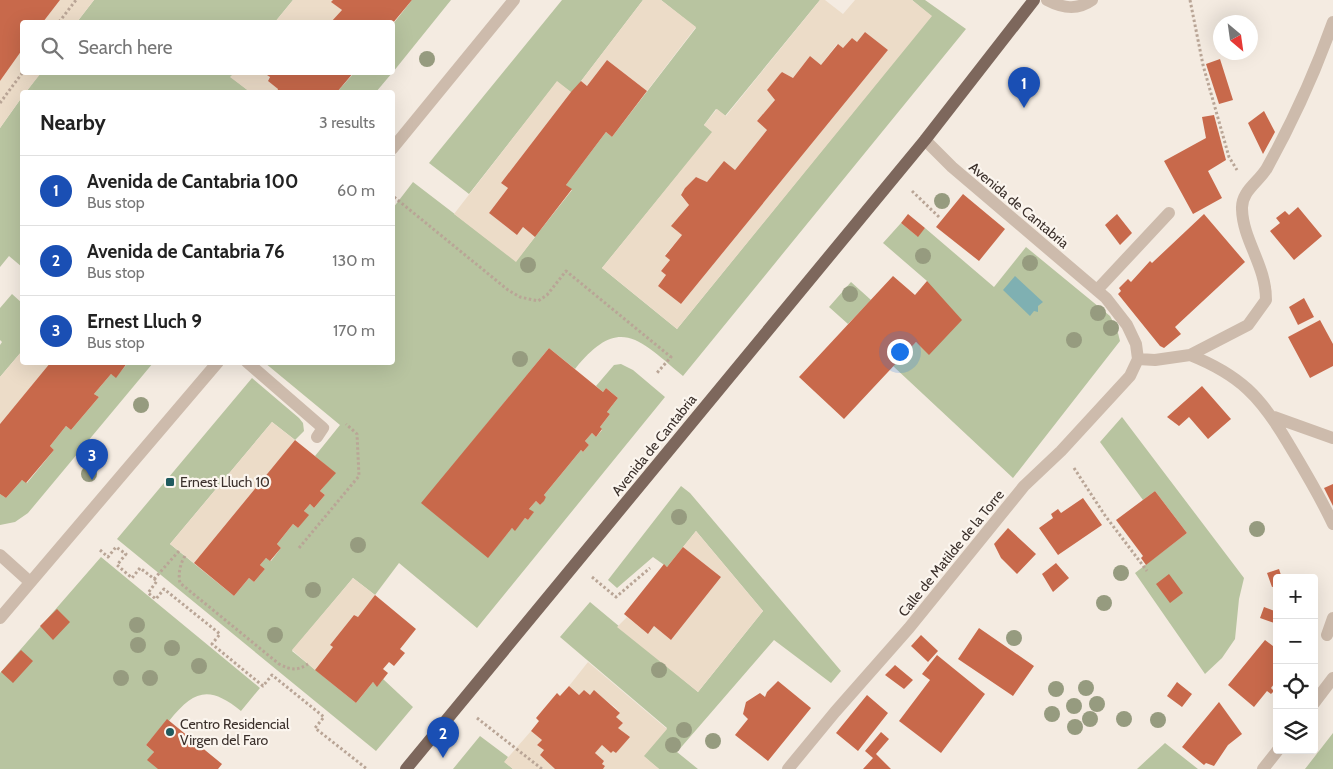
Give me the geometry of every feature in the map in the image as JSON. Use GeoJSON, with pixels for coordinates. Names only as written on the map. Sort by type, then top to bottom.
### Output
{"type":"FeatureCollection","features":[{"type":"Feature","properties":{"kind":"main road","name":"Avenida de Cantabria"},"geometry":{"type":"LineString","coordinates":[[406,769],[925,140],[1034,0]]}},
{"type":"Feature","properties":{"kind":"street"},"geometry":{"type":"LineString","coordinates":[[395,145],[514,0]]}},
{"type":"Feature","properties":{"kind":"street"},"geometry":{"type":"LineString","coordinates":[[1047,0],[1058,6],[1072,8],[1092,0]]}},
{"type":"Feature","properties":{"kind":"street"},"geometry":{"type":"LineString","coordinates":[[1169,213],[1097,290],[1106,298],[1127,325],[1136,344],[1138,359],[1155,360],[1190,355],[1248,326],[1266,300],[1263,271],[1250,240],[1242,210],[1243,199],[1248,190],[1266,170],[1290,124],[1317,69],[1333,22]]}},
{"type":"Feature","properties":{"kind":"street","name":"Avenida de Cantabria"},"geometry":{"type":"LineString","coordinates":[[925,140],[952,167],[1097,290]]}},
{"type":"Feature","properties":{"kind":"street"},"geometry":{"type":"LineString","coordinates":[[1190,355],[1230,374],[1251,392],[1274,417],[1305,469],[1333,524]]}},
{"type":"Feature","properties":{"kind":"street","name":"Calle de Matilde de la Torre"},"geometry":{"type":"LineString","coordinates":[[788,769],[909,628],[1024,486],[1062,451],[1130,376],[1138,359]]}},
{"type":"Feature","properties":{"kind":"street"},"geometry":{"type":"LineString","coordinates":[[0,618],[215,365]]}},
{"type":"Feature","properties":{"kind":"street"},"geometry":{"type":"LineString","coordinates":[[250,365],[323,428],[317,437]]}},
{"type":"Feature","properties":{"kind":"street"},"geometry":{"type":"LineString","coordinates":[[1274,417],[1333,438]]}},
{"type":"Feature","properties":{"kind":"street"},"geometry":{"type":"LineString","coordinates":[[0,555],[30,582]]}},
{"type":"Feature","properties":{"kind":"street"},"geometry":{"type":"LineString","coordinates":[[1328,635],[1333,618]]}},
{"type":"Feature","properties":{"kind":"street"},"geometry":{"type":"LineString","coordinates":[[1318,698],[1333,678]]}},
{"type":"Feature","properties":{"kind":"street"},"geometry":{"type":"LineString","coordinates":[[1263,769],[1275,754]]}},
{"type":"Feature","properties":{"kind":"path"},"geometry":{"type":"LineString","coordinates":[[61,20],[76,0]]}},
{"type":"Feature","properties":{"kind":"path"},"geometry":{"type":"LineString","coordinates":[[1190,0],[1203,65],[1229,157],[1248,190]]}},
{"type":"Feature","properties":{"kind":"path"},"geometry":{"type":"LineString","coordinates":[[0,103],[21,75]]}},
{"type":"Feature","properties":{"kind":"path"},"geometry":{"type":"LineString","coordinates":[[395,198],[508,290],[520,297],[538,301],[547,295],[566,271],[671,357],[656,374]]}},
{"type":"Feature","properties":{"kind":"path"},"geometry":{"type":"LineString","coordinates":[[921,201],[939,217]]}},
{"type":"Feature","properties":{"kind":"path"},"geometry":{"type":"LineString","coordinates":[[1074,468],[1104,514],[1147,571]]}},
{"type":"Feature","properties":{"kind":"path"},"geometry":{"type":"LineString","coordinates":[[100,550],[108,557],[116,547],[126,554],[117,565],[132,578],[140,568],[157,581],[148,593],[156,599],[164,589],[220,634],[212,644],[263,686],[272,675],[324,717],[315,728],[367,769]]}},
{"type":"Feature","properties":{"kind":"path"},"geometry":{"type":"LineString","coordinates":[[154,579],[179,550]]}},
{"type":"Feature","properties":{"kind":"path"},"geometry":{"type":"LineString","coordinates":[[185,556],[181,562],[178,576],[180,583],[279,664],[289,670],[299,670],[308,664]]}},
{"type":"Feature","properties":{"kind":"path"},"geometry":{"type":"LineString","coordinates":[[603,586],[616,597],[650,568]]}},
{"type":"Feature","properties":{"kind":"path"},"geometry":{"type":"LineString","coordinates":[[488,727],[542,769]]}},
{"type":"Feature","properties":{"kind":"green space"},"geometry":{"type":"Polygon","coordinates":[[[94,0],[293,0],[277,20],[79,20],[94,0]]]}},
{"type":"Feature","properties":{"kind":"green space"},"geometry":{"type":"Polygon","coordinates":[[[412,0],[451,0],[395,70],[395,21],[412,0]]]}},
{"type":"Feature","properties":{"kind":"green space"},"geometry":{"type":"Polygon","coordinates":[[[562,0],[643,0],[572,93],[557,82],[469,194],[429,163],[562,0]]]}},
{"type":"Feature","properties":{"kind":"green space"},"geometry":{"type":"Polygon","coordinates":[[[661,0],[820,0],[725,116],[716,109],[704,125],[713,132],[602,268],[677,329],[931,16],[912,0],[925,0],[966,29],[683,376],[654,352],[641,343],[629,338],[617,337],[604,342],[590,352],[575,369],[549,348],[422,503],[488,557],[512,528],[515,530],[525,518],[528,520],[533,513],[529,509],[536,501],[540,505],[546,497],[544,495],[581,450],[583,452],[589,445],[585,441],[592,433],[596,437],[602,430],[600,427],[610,414],[607,412],[618,398],[606,388],[603,392],[596,386],[614,365],[621,364],[633,370],[665,397],[477,628],[399,563],[375,595],[353,578],[292,651],[356,703],[373,682],[377,686],[383,679],[413,707],[376,751],[117,539],[252,378],[299,418],[303,423],[304,431],[295,440],[272,422],[170,544],[234,596],[249,578],[254,582],[265,569],[260,565],[266,558],[271,561],[281,548],[277,544],[293,524],[298,528],[308,515],[304,511],[310,504],[314,508],[325,495],[320,491],[335,473],[315,456],[340,425],[267,365],[395,365],[395,205],[413,182],[516,261],[572,190],[566,185],[606,132],[612,137],[696,28],[661,0]]]}},
{"type":"Feature","properties":{"kind":"green space"},"geometry":{"type":"Polygon","coordinates":[[[39,75],[232,75],[231,77],[247,90],[28,90],[39,75]]]}},
{"type":"Feature","properties":{"kind":"green space"},"geometry":{"type":"Polygon","coordinates":[[[352,75],[390,75],[378,90],[339,90],[352,75]]]}},
{"type":"Feature","properties":{"kind":"green space"},"geometry":{"type":"Polygon","coordinates":[[[20,100],[20,265],[9,256],[0,267],[0,128],[20,100]]]}},
{"type":"Feature","properties":{"kind":"green space"},"geometry":{"type":"Polygon","coordinates":[[[901,223],[917,236],[925,228],[994,287],[1026,247],[1110,316],[1117,329],[1120,341],[1013,478],[893,366],[916,342],[929,354],[927,281],[883,243],[901,223]]]}},
{"type":"Feature","properties":{"kind":"green space"},"geometry":{"type":"Polygon","coordinates":[[[851,282],[871,300],[848,324],[829,307],[851,282]]]}},
{"type":"Feature","properties":{"kind":"green space"},"geometry":{"type":"Polygon","coordinates":[[[12,294],[20,301],[20,353],[0,377],[0,345],[2,342],[0,340],[0,308],[12,294]]]}},
{"type":"Feature","properties":{"kind":"green space"},"geometry":{"type":"Polygon","coordinates":[[[126,365],[151,365],[28,513],[15,522],[0,525],[0,494],[6,498],[22,480],[27,483],[54,450],[50,446],[66,426],[71,430],[99,397],[94,394],[111,374],[116,377],[126,365]]]}},
{"type":"Feature","properties":{"kind":"green space"},"geometry":{"type":"Polygon","coordinates":[[[1122,417],[1244,578],[1239,599],[1235,639],[1222,658],[1205,674],[1135,573],[1187,533],[1155,491],[1143,500],[1100,442],[1122,417]]]}},
{"type":"Feature","properties":{"kind":"green space"},"geometry":{"type":"Polygon","coordinates":[[[681,486],[690,493],[841,671],[831,683],[774,640],[677,752],[698,769],[659,769],[643,756],[667,728],[560,637],[590,602],[698,692],[763,611],[696,531],[667,567],[653,557],[617,588],[608,580],[681,486]]]}},
{"type":"Feature","properties":{"kind":"green space"},"geometry":{"type":"Polygon","coordinates":[[[101,557],[260,688],[241,711],[220,697],[211,695],[194,697],[186,703],[169,721],[167,720],[146,745],[154,752],[148,760],[159,769],[0,769],[0,673],[101,557]]]}},
{"type":"Feature","properties":{"kind":"green space"},"geometry":{"type":"Polygon","coordinates":[[[1333,733],[1333,769],[1305,769],[1333,733]]]}},
{"type":"Feature","properties":{"kind":"green space"},"geometry":{"type":"Polygon","coordinates":[[[480,736],[508,757],[505,762],[513,769],[453,769],[480,736]]]}},
{"type":"Feature","properties":{"kind":"green space"},"geometry":{"type":"Polygon","coordinates":[[[1165,743],[1198,769],[1137,769],[1165,743]]]}},
{"type":"Feature","properties":{"kind":"shaded area"},"geometry":{"type":"Polygon","coordinates":[[[60,0],[94,0],[79,20],[45,20],[60,0]]]}},
{"type":"Feature","properties":{"kind":"shaded area"},"geometry":{"type":"Polygon","coordinates":[[[293,0],[333,0],[332,2],[342,10],[334,20],[277,20],[293,0]]]}},
{"type":"Feature","properties":{"kind":"shaded area"},"geometry":{"type":"Polygon","coordinates":[[[643,0],[661,0],[696,27],[647,91],[607,60],[587,86],[581,81],[643,0]]]}},
{"type":"Feature","properties":{"kind":"shaded area"},"geometry":{"type":"Polygon","coordinates":[[[820,0],[825,0],[843,14],[855,0],[912,0],[932,16],[677,329],[602,268],[712,132],[704,125],[717,109],[726,116],[820,0]],[[865,32],[857,42],[852,38],[843,48],[837,44],[821,65],[810,56],[793,78],[782,72],[780,74],[767,90],[775,100],[757,121],[767,130],[735,170],[707,182],[696,177],[685,188],[681,196],[689,205],[672,226],[682,235],[665,255],[670,260],[661,271],[666,275],[658,286],[681,304],[888,50],[865,32]]]}},
{"type":"Feature","properties":{"kind":"shaded area"},"geometry":{"type":"Polygon","coordinates":[[[20,53],[20,75],[39,75],[28,90],[20,90],[20,100],[0,128],[0,81],[20,53]]]}},
{"type":"Feature","properties":{"kind":"shaded area"},"geometry":{"type":"Polygon","coordinates":[[[232,75],[270,75],[268,81],[278,89],[247,90],[230,77],[232,75]]]}},
{"type":"Feature","properties":{"kind":"shaded area"},"geometry":{"type":"Polygon","coordinates":[[[557,81],[571,92],[501,183],[508,188],[489,213],[517,235],[523,227],[535,237],[516,262],[454,214],[557,81]]]}},
{"type":"Feature","properties":{"kind":"shaded area"},"geometry":{"type":"Polygon","coordinates":[[[20,353],[20,365],[49,365],[0,424],[0,377],[20,353]]]}},
{"type":"Feature","properties":{"kind":"shaded area"},"geometry":{"type":"Polygon","coordinates":[[[272,422],[295,440],[194,563],[170,544],[272,422]]]}},
{"type":"Feature","properties":{"kind":"shaded area"},"geometry":{"type":"Polygon","coordinates":[[[696,531],[763,611],[698,692],[617,627],[627,617],[648,634],[654,626],[671,640],[721,577],[683,547],[696,531]]]}},
{"type":"Feature","properties":{"kind":"shaded area"},"geometry":{"type":"Polygon","coordinates":[[[353,578],[375,595],[358,617],[354,615],[330,645],[333,647],[315,670],[292,650],[353,578]]]}},
{"type":"Feature","properties":{"kind":"shaded area"},"geometry":{"type":"Polygon","coordinates":[[[588,662],[667,729],[644,756],[659,769],[603,769],[605,766],[602,764],[604,761],[595,753],[602,745],[611,753],[613,751],[616,753],[629,737],[618,728],[623,723],[616,717],[620,713],[616,708],[594,691],[590,695],[584,690],[579,695],[569,686],[588,662]]]}},
{"type":"Feature","properties":{"kind":"shaded area"},"geometry":{"type":"Polygon","coordinates":[[[531,731],[542,740],[537,745],[544,750],[540,755],[555,769],[513,769],[504,762],[531,731]]]}},
{"type":"Feature","properties":{"kind":"water"},"geometry":{"type":"Polygon","coordinates":[[[1015,276],[1043,302],[1038,306],[1038,312],[1034,311],[1030,316],[1003,290],[1015,276]]]}},
{"type":"Feature","properties":{"kind":"building"},"geometry":{"type":"Polygon","coordinates":[[[0,0],[60,0],[45,20],[20,20],[20,53],[0,81],[0,0]]]}},
{"type":"Feature","properties":{"kind":"building"},"geometry":{"type":"Polygon","coordinates":[[[333,0],[412,0],[395,20],[333,20],[342,10],[331,2],[333,0]]]}},
{"type":"Feature","properties":{"kind":"building"},"geometry":{"type":"Polygon","coordinates":[[[865,32],[888,50],[681,304],[658,286],[666,275],[661,271],[670,260],[665,256],[682,235],[671,226],[689,205],[681,195],[685,188],[696,177],[707,182],[724,161],[735,170],[767,130],[757,121],[775,100],[767,90],[782,72],[793,78],[810,56],[821,65],[838,44],[843,48],[852,38],[857,42],[865,32]]]}},
{"type":"Feature","properties":{"kind":"building"},"geometry":{"type":"Polygon","coordinates":[[[607,60],[647,91],[612,137],[606,132],[566,185],[572,189],[535,237],[523,227],[517,235],[489,213],[508,188],[501,183],[571,92],[581,81],[587,86],[607,60]]]}},
{"type":"Feature","properties":{"kind":"building"},"geometry":{"type":"Polygon","coordinates":[[[1220,60],[1233,100],[1219,104],[1206,64],[1220,60]]]}},
{"type":"Feature","properties":{"kind":"building"},"geometry":{"type":"Polygon","coordinates":[[[267,75],[351,75],[339,90],[278,90],[268,81],[270,77],[267,75]]]}},
{"type":"Feature","properties":{"kind":"building"},"geometry":{"type":"Polygon","coordinates":[[[1264,111],[1275,132],[1263,154],[1248,123],[1264,111]]]}},
{"type":"Feature","properties":{"kind":"building"},"geometry":{"type":"Polygon","coordinates":[[[1214,115],[1226,160],[1208,171],[1222,198],[1193,214],[1164,161],[1206,138],[1202,117],[1214,115]]]}},
{"type":"Feature","properties":{"kind":"building"},"geometry":{"type":"Polygon","coordinates":[[[963,194],[1005,229],[979,261],[936,227],[963,194]]]}},
{"type":"Feature","properties":{"kind":"building"},"geometry":{"type":"Polygon","coordinates":[[[1298,207],[1322,236],[1294,260],[1270,231],[1280,223],[1276,218],[1285,211],[1289,215],[1298,207]]]}},
{"type":"Feature","properties":{"kind":"building"},"geometry":{"type":"Polygon","coordinates":[[[908,214],[925,228],[918,237],[901,223],[908,214]]]}},
{"type":"Feature","properties":{"kind":"building"},"geometry":{"type":"Polygon","coordinates":[[[1117,214],[1132,233],[1120,245],[1105,225],[1117,214]]]}},
{"type":"Feature","properties":{"kind":"building"},"geometry":{"type":"Polygon","coordinates":[[[1204,214],[1245,262],[1175,327],[1181,334],[1164,348],[1160,346],[1118,294],[1121,291],[1119,288],[1128,279],[1131,282],[1150,261],[1152,263],[1204,214]]]}},
{"type":"Feature","properties":{"kind":"building"},"geometry":{"type":"Polygon","coordinates":[[[893,276],[915,295],[927,281],[962,320],[929,355],[916,342],[844,419],[799,377],[893,276]]]}},
{"type":"Feature","properties":{"kind":"building"},"geometry":{"type":"Polygon","coordinates":[[[1304,298],[1314,317],[1298,325],[1289,307],[1304,298]]]}},
{"type":"Feature","properties":{"kind":"building"},"geometry":{"type":"Polygon","coordinates":[[[1320,320],[1333,344],[1333,366],[1310,378],[1288,337],[1320,320]]]}},
{"type":"Feature","properties":{"kind":"building"},"geometry":{"type":"Polygon","coordinates":[[[549,348],[603,392],[606,388],[618,398],[607,412],[610,414],[600,427],[602,429],[596,437],[592,433],[585,441],[589,445],[583,452],[581,450],[544,495],[546,497],[544,501],[540,505],[536,501],[529,509],[534,512],[528,520],[525,518],[515,531],[512,528],[488,558],[421,503],[549,348]]]}},
{"type":"Feature","properties":{"kind":"building"},"geometry":{"type":"Polygon","coordinates":[[[49,365],[126,365],[116,378],[111,374],[94,394],[99,397],[71,430],[66,426],[50,446],[54,450],[26,483],[22,480],[6,498],[0,494],[0,424],[49,365]]]}},
{"type":"Feature","properties":{"kind":"building"},"geometry":{"type":"Polygon","coordinates":[[[1202,386],[1231,419],[1208,439],[1189,417],[1179,426],[1167,417],[1202,386]]]}},
{"type":"Feature","properties":{"kind":"building"},"geometry":{"type":"Polygon","coordinates":[[[295,440],[336,473],[320,491],[325,495],[314,508],[310,504],[304,511],[309,515],[298,528],[293,524],[277,544],[281,548],[270,561],[266,558],[260,565],[265,569],[254,582],[249,578],[234,596],[194,563],[295,440]]]}},
{"type":"Feature","properties":{"kind":"building"},"geometry":{"type":"Polygon","coordinates":[[[1333,484],[1333,506],[1324,488],[1333,484]]]}},
{"type":"Feature","properties":{"kind":"building"},"geometry":{"type":"Polygon","coordinates":[[[1155,491],[1187,533],[1146,565],[1141,558],[1143,556],[1116,520],[1155,491]]]}},
{"type":"Feature","properties":{"kind":"building"},"geometry":{"type":"Polygon","coordinates":[[[1083,498],[1102,525],[1058,555],[1039,528],[1053,518],[1051,514],[1058,509],[1061,513],[1083,498]]]}},
{"type":"Feature","properties":{"kind":"building"},"geometry":{"type":"Polygon","coordinates":[[[1008,528],[1036,554],[1017,574],[1001,558],[994,544],[1008,528]]]}},
{"type":"Feature","properties":{"kind":"building"},"geometry":{"type":"Polygon","coordinates":[[[683,547],[721,577],[671,640],[654,626],[648,634],[624,614],[664,564],[667,567],[683,547]]]}},
{"type":"Feature","properties":{"kind":"building"},"geometry":{"type":"Polygon","coordinates":[[[1056,563],[1069,578],[1053,592],[1042,574],[1056,563]]]}},
{"type":"Feature","properties":{"kind":"building"},"geometry":{"type":"Polygon","coordinates":[[[1279,569],[1281,574],[1273,574],[1273,587],[1272,587],[1267,573],[1279,569]]]}},
{"type":"Feature","properties":{"kind":"building"},"geometry":{"type":"Polygon","coordinates":[[[1169,574],[1183,593],[1170,603],[1156,584],[1169,574]]]}},
{"type":"Feature","properties":{"kind":"building"},"geometry":{"type":"Polygon","coordinates":[[[375,595],[416,629],[400,649],[405,653],[394,666],[389,662],[383,669],[388,673],[377,687],[373,682],[356,703],[315,670],[333,647],[330,645],[354,615],[358,617],[375,595]]]}},
{"type":"Feature","properties":{"kind":"building"},"geometry":{"type":"Polygon","coordinates":[[[1264,607],[1273,610],[1273,623],[1260,618],[1264,607]]]}},
{"type":"Feature","properties":{"kind":"building"},"geometry":{"type":"Polygon","coordinates":[[[57,609],[70,622],[53,640],[40,626],[57,609]]]}},
{"type":"Feature","properties":{"kind":"building"},"geometry":{"type":"Polygon","coordinates":[[[979,628],[1034,666],[1013,696],[958,659],[979,628]]]}},
{"type":"Feature","properties":{"kind":"building"},"geometry":{"type":"Polygon","coordinates":[[[921,635],[938,651],[928,662],[911,646],[921,635]]]}},
{"type":"Feature","properties":{"kind":"building"},"geometry":{"type":"Polygon","coordinates":[[[1265,640],[1273,646],[1273,685],[1271,688],[1273,692],[1271,694],[1267,691],[1254,707],[1228,685],[1265,640]]]}},
{"type":"Feature","properties":{"kind":"building"},"geometry":{"type":"Polygon","coordinates":[[[21,650],[33,661],[13,683],[1,672],[21,650]]]}},
{"type":"Feature","properties":{"kind":"building"},"geometry":{"type":"Polygon","coordinates":[[[937,655],[985,694],[941,753],[899,721],[930,680],[922,674],[937,655]]]}},
{"type":"Feature","properties":{"kind":"building"},"geometry":{"type":"Polygon","coordinates":[[[895,665],[913,680],[904,689],[885,675],[895,665]]]}},
{"type":"Feature","properties":{"kind":"building"},"geometry":{"type":"Polygon","coordinates":[[[778,681],[811,708],[768,761],[735,735],[748,719],[743,714],[746,702],[760,693],[765,697],[767,692],[778,681]]]}},
{"type":"Feature","properties":{"kind":"building"},"geometry":{"type":"Polygon","coordinates":[[[1177,682],[1192,694],[1182,707],[1167,696],[1177,682]]]}},
{"type":"Feature","properties":{"kind":"building"},"geometry":{"type":"Polygon","coordinates":[[[569,686],[579,695],[584,690],[590,695],[594,690],[620,713],[616,717],[623,723],[618,728],[630,737],[616,753],[613,751],[611,753],[602,745],[595,753],[604,761],[602,764],[605,766],[603,769],[555,769],[540,755],[544,750],[537,745],[542,740],[531,731],[539,721],[536,718],[557,693],[560,696],[569,686]]]}},
{"type":"Feature","properties":{"kind":"building"},"geometry":{"type":"Polygon","coordinates":[[[867,695],[888,713],[858,751],[836,733],[867,695]]]}},
{"type":"Feature","properties":{"kind":"building"},"geometry":{"type":"Polygon","coordinates":[[[1219,702],[1242,734],[1228,745],[1214,766],[1206,763],[1204,765],[1182,747],[1219,702]]]}},
{"type":"Feature","properties":{"kind":"building","name":"Centro Residencial Virgen del Faro"},"geometry":{"type":"Polygon","coordinates":[[[167,719],[222,764],[218,769],[158,769],[147,760],[154,752],[146,745],[167,719]]]}},
{"type":"Feature","properties":{"kind":"building"},"geometry":{"type":"Polygon","coordinates":[[[881,732],[889,739],[876,754],[891,769],[863,769],[873,758],[865,751],[881,732]]]}},
{"type":"Feature","properties":{"kind":"place","name":"Avenida de Cantabria 100"},"geometry":{"type":"Point","coordinates":[1024,108]}},
{"type":"Feature","properties":{"kind":"place","name":"Ernest Lluch 9"},"geometry":{"type":"Point","coordinates":[92,480]}},
{"type":"Feature","properties":{"kind":"place","name":"Ernest Lluch 10"},"geometry":{"type":"Point","coordinates":[170,482]}},
{"type":"Feature","properties":{"kind":"place","name":"Centro Residencial Virgen del Faro"},"geometry":{"type":"Point","coordinates":[170,732]}},
{"type":"Feature","properties":{"kind":"place","name":"Avenida de Cantabria 76"},"geometry":{"type":"Point","coordinates":[443,758]}}]}
